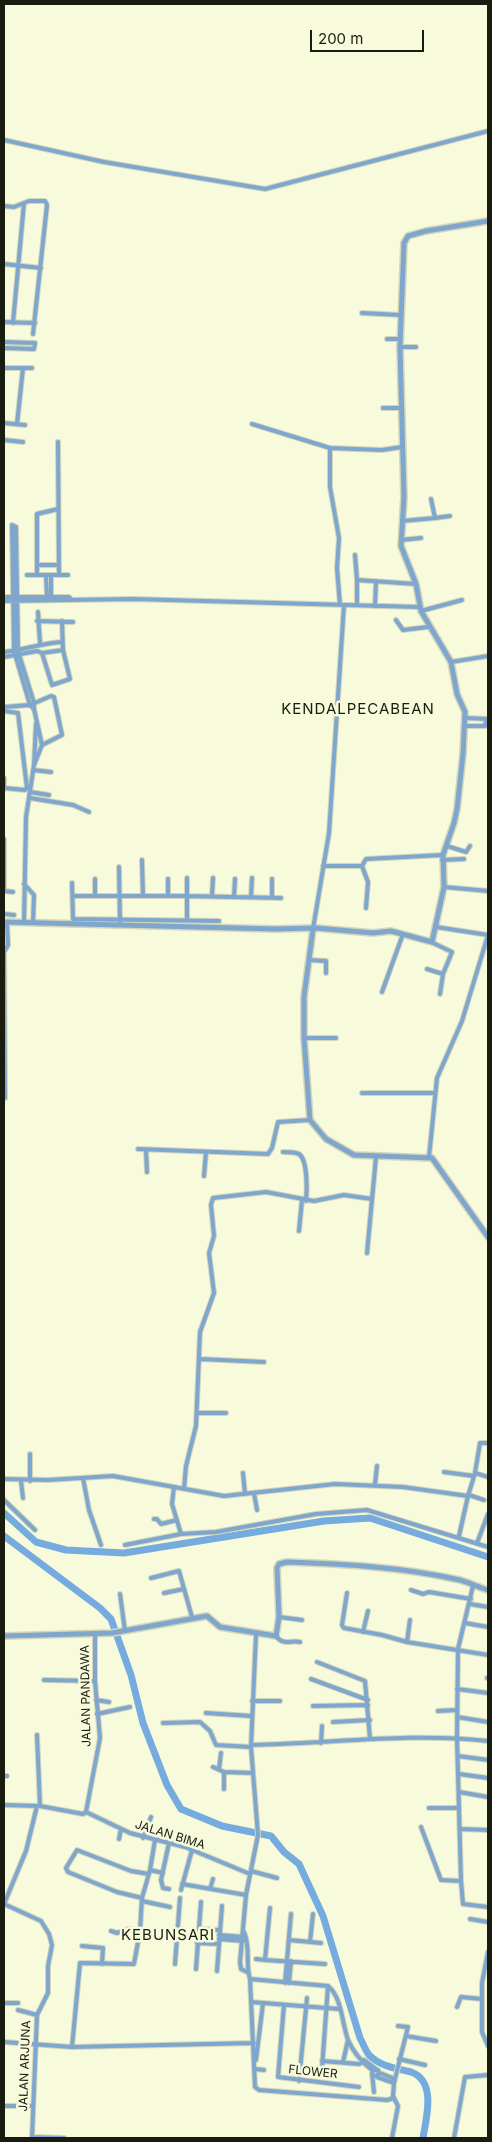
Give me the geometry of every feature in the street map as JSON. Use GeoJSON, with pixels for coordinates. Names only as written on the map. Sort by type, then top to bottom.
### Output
{"type":"FeatureCollection","features":[{"type":"Feature","properties":{"kind":"street"},"geometry":{"type":"LineString","coordinates":[[4,140],[104,162],[263,189],[488,131]]}},
{"type":"Feature","properties":{"kind":"street"},"geometry":{"type":"LineString","coordinates":[[4,206],[14,207],[24,202],[45,201],[47,205],[34,334]]}},
{"type":"Feature","properties":{"kind":"street"},"geometry":{"type":"LineString","coordinates":[[13,323],[24,202]]}},
{"type":"Feature","properties":{"kind":"street"},"geometry":{"type":"LineString","coordinates":[[431,942],[444,887],[443,857],[456,816],[466,718],[457,694],[451,662],[428,627],[420,609],[416,584],[402,551],[400,540],[404,497],[400,315],[404,243],[409,236],[419,232],[488,221]]}},
{"type":"Feature","properties":{"kind":"street"},"geometry":{"type":"LineString","coordinates":[[4,264],[40,268]]}},
{"type":"Feature","properties":{"kind":"street"},"geometry":{"type":"LineString","coordinates":[[362,313],[400,315]]}},
{"type":"Feature","properties":{"kind":"street"},"geometry":{"type":"LineString","coordinates":[[4,322],[34,323]]}},
{"type":"Feature","properties":{"kind":"street"},"geometry":{"type":"LineString","coordinates":[[387,339],[400,339]]}},
{"type":"Feature","properties":{"kind":"street"},"geometry":{"type":"LineString","coordinates":[[4,342],[35,343],[34,349],[4,348]]}},
{"type":"Feature","properties":{"kind":"street"},"geometry":{"type":"LineString","coordinates":[[400,347],[416,347]]}},
{"type":"Feature","properties":{"kind":"street"},"geometry":{"type":"LineString","coordinates":[[4,368],[32,368]]}},
{"type":"Feature","properties":{"kind":"street"},"geometry":{"type":"LineString","coordinates":[[17,424],[23,368]]}},
{"type":"Feature","properties":{"kind":"street"},"geometry":{"type":"LineString","coordinates":[[383,408],[401,408]]}},
{"type":"Feature","properties":{"kind":"street"},"geometry":{"type":"LineString","coordinates":[[4,423],[25,425]]}},
{"type":"Feature","properties":{"kind":"street"},"geometry":{"type":"LineString","coordinates":[[252,424],[330,448],[382,450],[402,447]]}},
{"type":"Feature","properties":{"kind":"street"},"geometry":{"type":"LineString","coordinates":[[4,440],[23,442]]}},
{"type":"Feature","properties":{"kind":"street"},"geometry":{"type":"LineString","coordinates":[[58,442],[59,575]]}},
{"type":"Feature","properties":{"kind":"street"},"geometry":{"type":"LineString","coordinates":[[307,1121],[304,1038],[305,988],[329,833],[342,605],[337,568],[338,538],[330,487],[330,448]]}},
{"type":"Feature","properties":{"kind":"street"},"geometry":{"type":"LineString","coordinates":[[402,456],[409,455]]}},
{"type":"Feature","properties":{"kind":"street"},"geometry":{"type":"LineString","coordinates":[[431,500],[435,518]]}},
{"type":"Feature","properties":{"kind":"street"},"geometry":{"type":"LineString","coordinates":[[37,575],[37,514],[58,509]]}},
{"type":"Feature","properties":{"kind":"street"},"geometry":{"type":"LineString","coordinates":[[402,520],[450,516]]}},
{"type":"Feature","properties":{"kind":"street"},"geometry":{"type":"LineString","coordinates":[[14,599],[16,527],[12,525],[14,599],[16,653],[30,705],[34,709]]}},
{"type":"Feature","properties":{"kind":"street"},"geometry":{"type":"LineString","coordinates":[[400,540],[420,538]]}},
{"type":"Feature","properties":{"kind":"street"},"geometry":{"type":"LineString","coordinates":[[355,555],[356,605]]}},
{"type":"Feature","properties":{"kind":"street"},"geometry":{"type":"LineString","coordinates":[[38,565],[58,565]]}},
{"type":"Feature","properties":{"kind":"street"},"geometry":{"type":"LineString","coordinates":[[27,575],[68,575]]}},
{"type":"Feature","properties":{"kind":"street"},"geometry":{"type":"LineString","coordinates":[[46,575],[49,599]]}},
{"type":"Feature","properties":{"kind":"street"},"geometry":{"type":"LineString","coordinates":[[49,599],[51,575]]}},
{"type":"Feature","properties":{"kind":"street"},"geometry":{"type":"LineString","coordinates":[[357,580],[416,584]]}},
{"type":"Feature","properties":{"kind":"street"},"geometry":{"type":"LineString","coordinates":[[374,606],[376,580]]}},
{"type":"Feature","properties":{"kind":"street"},"geometry":{"type":"LineString","coordinates":[[4,597],[14,599],[49,599],[69,597],[71,600],[199,600],[420,609],[462,600]]}},
{"type":"Feature","properties":{"kind":"street"},"geometry":{"type":"LineString","coordinates":[[4,601],[14,599]]}},
{"type":"Feature","properties":{"kind":"street"},"geometry":{"type":"LineString","coordinates":[[38,612],[40,643],[38,650],[50,683],[54,685],[71,677],[63,650],[62,621]]}},
{"type":"Feature","properties":{"kind":"street"},"geometry":{"type":"LineString","coordinates":[[396,620],[404,630],[428,627]]}},
{"type":"Feature","properties":{"kind":"street"},"geometry":{"type":"LineString","coordinates":[[38,621],[72,622]]}},
{"type":"Feature","properties":{"kind":"street"},"geometry":{"type":"LineString","coordinates":[[40,643],[62,642]]}},
{"type":"Feature","properties":{"kind":"street"},"geometry":{"type":"LineString","coordinates":[[4,657],[38,650],[63,650]]}},
{"type":"Feature","properties":{"kind":"street"},"geometry":{"type":"LineString","coordinates":[[4,652],[16,653]]}},
{"type":"Feature","properties":{"kind":"street"},"geometry":{"type":"LineString","coordinates":[[16,653],[34,703],[36,722],[42,744],[34,765]]}},
{"type":"Feature","properties":{"kind":"street"},"geometry":{"type":"LineString","coordinates":[[451,662],[488,656]]}},
{"type":"Feature","properties":{"kind":"street"},"geometry":{"type":"LineString","coordinates":[[4,707],[30,705],[51,696],[54,697],[62,735],[42,744]]}},
{"type":"Feature","properties":{"kind":"street"},"geometry":{"type":"LineString","coordinates":[[4,711],[18,714],[27,788],[25,790],[4,788],[4,778]]}},
{"type":"Feature","properties":{"kind":"street"},"geometry":{"type":"LineString","coordinates":[[465,726],[485,726],[487,719],[466,718]]}},
{"type":"Feature","properties":{"kind":"street"},"geometry":{"type":"LineString","coordinates":[[24,923],[26,817],[34,765],[36,722]]}},
{"type":"Feature","properties":{"kind":"street"},"geometry":{"type":"LineString","coordinates":[[33,770],[52,772]]}},
{"type":"Feature","properties":{"kind":"street"},"geometry":{"type":"LineString","coordinates":[[30,792],[49,796]]}},
{"type":"Feature","properties":{"kind":"street"},"geometry":{"type":"LineString","coordinates":[[30,798],[73,805],[89,812]]}},
{"type":"Feature","properties":{"kind":"street"},"geometry":{"type":"LineString","coordinates":[[4,839],[4,891],[13,892]]}},
{"type":"Feature","properties":{"kind":"street"},"geometry":{"type":"LineString","coordinates":[[447,846],[466,852],[470,846]]}},
{"type":"Feature","properties":{"kind":"street"},"geometry":{"type":"LineString","coordinates":[[362,866],[368,858],[443,857],[464,859]]}},
{"type":"Feature","properties":{"kind":"street"},"geometry":{"type":"LineString","coordinates":[[142,860],[142,896]]}},
{"type":"Feature","properties":{"kind":"street"},"geometry":{"type":"LineString","coordinates":[[323,866],[362,866]]}},
{"type":"Feature","properties":{"kind":"street"},"geometry":{"type":"LineString","coordinates":[[362,866],[368,882],[366,908]]}},
{"type":"Feature","properties":{"kind":"street"},"geometry":{"type":"LineString","coordinates":[[119,867],[120,923]]}},
{"type":"Feature","properties":{"kind":"street"},"geometry":{"type":"LineString","coordinates":[[187,878],[187,920]]}},
{"type":"Feature","properties":{"kind":"street"},"geometry":{"type":"LineString","coordinates":[[212,896],[213,878]]}},
{"type":"Feature","properties":{"kind":"street"},"geometry":{"type":"LineString","coordinates":[[251,897],[252,878]]}},
{"type":"Feature","properties":{"kind":"street"},"geometry":{"type":"LineString","coordinates":[[95,879],[96,896]]}},
{"type":"Feature","properties":{"kind":"street"},"geometry":{"type":"LineString","coordinates":[[168,879],[168,896]]}},
{"type":"Feature","properties":{"kind":"street"},"geometry":{"type":"LineString","coordinates":[[234,897],[235,879]]}},
{"type":"Feature","properties":{"kind":"street"},"geometry":{"type":"LineString","coordinates":[[272,879],[272,898]]}},
{"type":"Feature","properties":{"kind":"street"},"geometry":{"type":"LineString","coordinates":[[72,883],[73,922]]}},
{"type":"Feature","properties":{"kind":"street"},"geometry":{"type":"LineString","coordinates":[[24,884],[34,894],[33,923]]}},
{"type":"Feature","properties":{"kind":"street"},"geometry":{"type":"LineString","coordinates":[[444,887],[488,891]]}},
{"type":"Feature","properties":{"kind":"street"},"geometry":{"type":"LineString","coordinates":[[73,896],[281,898]]}},
{"type":"Feature","properties":{"kind":"street"},"geometry":{"type":"LineString","coordinates":[[4,914],[14,914]]}},
{"type":"Feature","properties":{"kind":"street"},"geometry":{"type":"LineString","coordinates":[[120,923],[187,920],[219,921]]}},
{"type":"Feature","properties":{"kind":"street"},"geometry":{"type":"LineString","coordinates":[[6,1098],[4,952],[8,945],[5,922],[120,923],[313,929],[373,933],[389,931],[431,942],[452,952],[443,974],[440,994]]}},
{"type":"Feature","properties":{"kind":"street"},"geometry":{"type":"LineString","coordinates":[[429,1157],[434,1093],[438,1076],[449,1055],[462,1021],[488,935],[436,927]]}},
{"type":"Feature","properties":{"kind":"street"},"geometry":{"type":"LineString","coordinates":[[382,992],[403,934]]}},
{"type":"Feature","properties":{"kind":"street"},"geometry":{"type":"LineString","coordinates":[[309,960],[326,961],[326,973]]}},
{"type":"Feature","properties":{"kind":"street"},"geometry":{"type":"LineString","coordinates":[[427,969],[443,974]]}},
{"type":"Feature","properties":{"kind":"street"},"geometry":{"type":"LineString","coordinates":[[304,1038],[336,1038]]}},
{"type":"Feature","properties":{"kind":"street"},"geometry":{"type":"LineString","coordinates":[[362,1093],[434,1093]]}},
{"type":"Feature","properties":{"kind":"street"},"geometry":{"type":"LineString","coordinates":[[138,1149],[268,1154],[272,1148],[278,1122],[307,1121],[332,1144],[354,1155],[376,1160],[429,1157],[437,1162],[488,1237]]}},
{"type":"Feature","properties":{"kind":"street"},"geometry":{"type":"LineString","coordinates":[[146,1150],[147,1172]]}},
{"type":"Feature","properties":{"kind":"street"},"geometry":{"type":"LineString","coordinates":[[204,1176],[206,1152]]}},
{"type":"Feature","properties":{"kind":"street"},"geometry":{"type":"LineString","coordinates":[[283,1152],[298,1154],[302,1157],[306,1174],[299,1231]]}},
{"type":"Feature","properties":{"kind":"street"},"geometry":{"type":"LineString","coordinates":[[367,1253],[376,1160]]}},
{"type":"Feature","properties":{"kind":"street"},"geometry":{"type":"LineString","coordinates":[[184,1489],[196,1413],[200,1332],[214,1293],[210,1253],[214,1236],[211,1205],[213,1198],[266,1192],[318,1201],[346,1195],[372,1199]]}},
{"type":"Feature","properties":{"kind":"street"},"geometry":{"type":"LineString","coordinates":[[200,1359],[264,1362]]}},
{"type":"Feature","properties":{"kind":"street"},"geometry":{"type":"LineString","coordinates":[[196,1413],[226,1413]]}},
{"type":"Feature","properties":{"kind":"street"},"geometry":{"type":"LineString","coordinates":[[458,1536],[474,1475],[480,1442],[488,1443]]}},
{"type":"Feature","properties":{"kind":"street"},"geometry":{"type":"LineString","coordinates":[[30,1454],[30,1480]]}},
{"type":"Feature","properties":{"kind":"street"},"geometry":{"type":"LineString","coordinates":[[375,1485],[377,1466]]}},
{"type":"Feature","properties":{"kind":"street"},"geometry":{"type":"LineString","coordinates":[[444,1472],[488,1477]]}},
{"type":"Feature","properties":{"kind":"street"},"geometry":{"type":"LineString","coordinates":[[243,1473],[245,1494]]}},
{"type":"Feature","properties":{"kind":"street"},"geometry":{"type":"LineString","coordinates":[[4,1480],[113,1476],[212,1495],[245,1494],[327,1484],[375,1485],[468,1495],[484,1500]]}},
{"type":"Feature","properties":{"kind":"street"},"geometry":{"type":"LineString","coordinates":[[83,1478],[89,1510],[101,1546]]}},
{"type":"Feature","properties":{"kind":"street"},"geometry":{"type":"LineString","coordinates":[[21,1480],[23,1498]]}},
{"type":"Feature","properties":{"kind":"street"},"geometry":{"type":"LineString","coordinates":[[174,1487],[172,1503],[181,1534]]}},
{"type":"Feature","properties":{"kind":"street"},"geometry":{"type":"LineString","coordinates":[[254,1493],[257,1510]]}},
{"type":"Feature","properties":{"kind":"street"},"geometry":{"type":"LineString","coordinates":[[4,1500],[35,1530]]}},
{"type":"Feature","properties":{"kind":"street"},"geometry":{"type":"LineString","coordinates":[[125,1545],[181,1534],[216,1532],[316,1514],[367,1510],[458,1536],[488,1547]]}},
{"type":"Feature","properties":{"kind":"street"},"geometry":{"type":"LineString","coordinates":[[477,1543],[488,1514]]}},
{"type":"Feature","properties":{"kind":"street"},"geometry":{"type":"LineString","coordinates":[[154,1519],[157,1518],[161,1524],[177,1520]]}},
{"type":"Feature","properties":{"kind":"street"},"geometry":{"type":"LineString","coordinates":[[276,1636],[279,1617],[277,1568],[279,1564],[287,1562],[356,1565],[407,1570],[456,1579],[488,1590]]}},
{"type":"Feature","properties":{"kind":"street"},"geometry":{"type":"LineString","coordinates":[[151,1578],[177,1570],[192,1618]]}},
{"type":"Feature","properties":{"kind":"street"},"geometry":{"type":"LineString","coordinates":[[473,1586],[458,1649],[457,1738],[461,1881],[464,1904],[488,1906]]}},
{"type":"Feature","properties":{"kind":"street"},"geometry":{"type":"LineString","coordinates":[[164,1594],[184,1589]]}},
{"type":"Feature","properties":{"kind":"street"},"geometry":{"type":"LineString","coordinates":[[411,1590],[423,1594],[429,1592],[488,1607]]}},
{"type":"Feature","properties":{"kind":"street"},"geometry":{"type":"LineString","coordinates":[[347,1593],[342,1626],[344,1628],[407,1642],[488,1655]]}},
{"type":"Feature","properties":{"kind":"street"},"geometry":{"type":"LineString","coordinates":[[120,1594],[122,1631]]}},
{"type":"Feature","properties":{"kind":"street"},"geometry":{"type":"LineString","coordinates":[[363,1632],[368,1611]]}},
{"type":"Feature","properties":{"kind":"street"},"geometry":{"type":"LineString","coordinates":[[4,1636],[47,1633],[112,1633],[208,1616],[220,1627],[276,1636],[279,1640],[290,1643],[300,1642]]}},
{"type":"Feature","properties":{"kind":"street"},"geometry":{"type":"LineString","coordinates":[[279,1617],[302,1620]]}},
{"type":"Feature","properties":{"kind":"street"},"geometry":{"type":"LineString","coordinates":[[407,1642],[410,1620]]}},
{"type":"Feature","properties":{"kind":"street"},"geometry":{"type":"LineString","coordinates":[[465,1623],[488,1628]]}},
{"type":"Feature","properties":{"kind":"street","name":"JALAN PANDAWA"},"geometry":{"type":"LineString","coordinates":[[86,1812],[99,1745],[95,1681],[95,1634]]}},
{"type":"Feature","properties":{"kind":"street"},"geometry":{"type":"LineString","coordinates":[[248,1972],[241,1970],[240,1965],[244,1938],[246,1895],[258,1833],[250,1746],[256,1634]]}},
{"type":"Feature","properties":{"kind":"street"},"geometry":{"type":"LineString","coordinates":[[317,1662],[366,1681],[370,1739]]}},
{"type":"Feature","properties":{"kind":"street"},"geometry":{"type":"LineString","coordinates":[[311,1679],[368,1702]]}},
{"type":"Feature","properties":{"kind":"street"},"geometry":{"type":"LineString","coordinates":[[44,1680],[95,1681]]}},
{"type":"Feature","properties":{"kind":"street"},"geometry":{"type":"LineString","coordinates":[[457,1689],[488,1693]]}},
{"type":"Feature","properties":{"kind":"street"},"geometry":{"type":"LineString","coordinates":[[96,1700],[109,1702]]}},
{"type":"Feature","properties":{"kind":"street"},"geometry":{"type":"LineString","coordinates":[[252,1700],[280,1702]]}},
{"type":"Feature","properties":{"kind":"street"},"geometry":{"type":"LineString","coordinates":[[313,1706],[368,1702]]}},
{"type":"Feature","properties":{"kind":"street"},"geometry":{"type":"LineString","coordinates":[[98,1714],[130,1707]]}},
{"type":"Feature","properties":{"kind":"street"},"geometry":{"type":"LineString","coordinates":[[438,1711],[457,1710]]}},
{"type":"Feature","properties":{"kind":"street"},"geometry":{"type":"LineString","coordinates":[[206,1713],[251,1716]]}},
{"type":"Feature","properties":{"kind":"street"},"geometry":{"type":"LineString","coordinates":[[457,1718],[488,1722]]}},
{"type":"Feature","properties":{"kind":"street"},"geometry":{"type":"LineString","coordinates":[[333,1722],[370,1720]]}},
{"type":"Feature","properties":{"kind":"street"},"geometry":{"type":"LineString","coordinates":[[164,1723],[200,1722],[210,1731],[216,1745],[250,1746],[370,1739],[457,1738],[488,1741]]}},
{"type":"Feature","properties":{"kind":"street"},"geometry":{"type":"LineString","coordinates":[[321,1743],[322,1726]]}},
{"type":"Feature","properties":{"kind":"street"},"geometry":{"type":"LineString","coordinates":[[4,1904],[26,1851],[39,1806],[37,1735]]}},
{"type":"Feature","properties":{"kind":"street"},"geometry":{"type":"LineString","coordinates":[[221,1752],[224,1789]]}},
{"type":"Feature","properties":{"kind":"street"},"geometry":{"type":"LineString","coordinates":[[458,1756],[488,1760]]}},
{"type":"Feature","properties":{"kind":"street"},"geometry":{"type":"LineString","coordinates":[[213,1767],[221,1770],[253,1772]]}},
{"type":"Feature","properties":{"kind":"street"},"geometry":{"type":"LineString","coordinates":[[459,1774],[488,1778]]}},
{"type":"Feature","properties":{"kind":"street"},"geometry":{"type":"LineString","coordinates":[[459,1792],[488,1797]]}},
{"type":"Feature","properties":{"kind":"street"},"geometry":{"type":"LineString","coordinates":[[4,1805],[39,1806],[83,1814],[86,1812]]}},
{"type":"Feature","properties":{"kind":"street"},"geometry":{"type":"LineString","coordinates":[[429,1808],[459,1808]]}},
{"type":"Feature","properties":{"kind":"street","name":"JALAN BIMA"},"geometry":{"type":"LineString","coordinates":[[86,1812],[142,1838],[169,1843],[251,1872],[277,1878]]}},
{"type":"Feature","properties":{"kind":"street"},"geometry":{"type":"LineString","coordinates":[[142,1838],[151,1817]]}},
{"type":"Feature","properties":{"kind":"street"},"geometry":{"type":"LineString","coordinates":[[421,1827],[441,1880],[461,1881]]}},
{"type":"Feature","properties":{"kind":"street"},"geometry":{"type":"LineString","coordinates":[[119,1838],[121,1829]]}},
{"type":"Feature","properties":{"kind":"street"},"geometry":{"type":"LineString","coordinates":[[460,1829],[488,1830]]}},
{"type":"Feature","properties":{"kind":"street"},"geometry":{"type":"LineString","coordinates":[[72,2047],[79,1964],[83,1962],[134,1964],[140,1931],[142,1900],[150,1872],[154,1840]]}},
{"type":"Feature","properties":{"kind":"street"},"geometry":{"type":"LineString","coordinates":[[169,1843],[162,1886],[169,1890]]}},
{"type":"Feature","properties":{"kind":"street"},"geometry":{"type":"LineString","coordinates":[[163,1873],[132,1871],[77,1850],[66,1868],[68,1872],[105,1887],[142,1900],[170,1907]]}},
{"type":"Feature","properties":{"kind":"street"},"geometry":{"type":"LineString","coordinates":[[180,1890],[192,1850]]}},
{"type":"Feature","properties":{"kind":"street"},"geometry":{"type":"LineString","coordinates":[[210,1889],[212,1879]]}},
{"type":"Feature","properties":{"kind":"street"},"geometry":{"type":"LineString","coordinates":[[182,1884],[246,1895]]}},
{"type":"Feature","properties":{"kind":"street"},"geometry":{"type":"LineString","coordinates":[[175,1964],[180,1898]]}},
{"type":"Feature","properties":{"kind":"street"},"geometry":{"type":"LineString","coordinates":[[196,1968],[201,1902]]}},
{"type":"Feature","properties":{"kind":"street","name":"JALAN ARJUNA"},"geometry":{"type":"LineString","coordinates":[[4,1904],[38,1919],[51,1938],[52,1948],[48,1966],[48,1993],[36,2014],[32,2137]]}},
{"type":"Feature","properties":{"kind":"street"},"geometry":{"type":"LineString","coordinates":[[217,1971],[222,1906]]}},
{"type":"Feature","properties":{"kind":"street"},"geometry":{"type":"LineString","coordinates":[[265,1960],[270,1908]]}},
{"type":"Feature","properties":{"kind":"street"},"geometry":{"type":"LineString","coordinates":[[287,1983],[291,1914]]}},
{"type":"Feature","properties":{"kind":"street"},"geometry":{"type":"LineString","coordinates":[[310,1942],[313,1914]]}},
{"type":"Feature","properties":{"kind":"street"},"geometry":{"type":"LineString","coordinates":[[470,1919],[488,1922]]}},
{"type":"Feature","properties":{"kind":"street"},"geometry":{"type":"LineString","coordinates":[[198,1928],[219,1937]]}},
{"type":"Feature","properties":{"kind":"street"},"geometry":{"type":"LineString","coordinates":[[111,1931],[117,1933],[128,1929],[140,1931]]}},
{"type":"Feature","properties":{"kind":"street"},"geometry":{"type":"LineString","coordinates":[[177,1934],[198,1935]]}},
{"type":"Feature","properties":{"kind":"street"},"geometry":{"type":"LineString","coordinates":[[197,1943],[219,1937],[244,1938]]}},
{"type":"Feature","properties":{"kind":"street"},"geometry":{"type":"LineString","coordinates":[[244,1938],[250,1979],[255,2062],[254,2087],[259,2090],[387,2100],[394,2098]]}},
{"type":"Feature","properties":{"kind":"street"},"geometry":{"type":"LineString","coordinates":[[289,1940],[321,1943]]}},
{"type":"Feature","properties":{"kind":"street"},"geometry":{"type":"LineString","coordinates":[[82,1946],[104,1949],[102,1964]]}},
{"type":"Feature","properties":{"kind":"street"},"geometry":{"type":"LineString","coordinates":[[488,1952],[488,1959],[482,1977],[482,2032],[488,2046]]}},
{"type":"Feature","properties":{"kind":"street"},"geometry":{"type":"LineString","coordinates":[[256,1959],[325,1964]]}},
{"type":"Feature","properties":{"kind":"street"},"geometry":{"type":"LineString","coordinates":[[250,1979],[328,1986],[333,1990],[348,2040],[376,2073],[394,2081]]}},
{"type":"Feature","properties":{"kind":"street"},"geometry":{"type":"LineString","coordinates":[[322,2069],[328,1986]]}},
{"type":"Feature","properties":{"kind":"street"},"geometry":{"type":"LineString","coordinates":[[457,2007],[461,1997],[482,1999]]}},
{"type":"Feature","properties":{"kind":"street"},"geometry":{"type":"LineString","coordinates":[[299,2081],[307,1998]]}},
{"type":"Feature","properties":{"kind":"street"},"geometry":{"type":"LineString","coordinates":[[251,2002],[306,2008],[339,2009]]}},
{"type":"Feature","properties":{"kind":"street"},"geometry":{"type":"LineString","coordinates":[[4,2003],[18,2003]]}},
{"type":"Feature","properties":{"kind":"street"},"geometry":{"type":"LineString","coordinates":[[255,2062],[258,2052],[262,2003]]}},
{"type":"Feature","properties":{"kind":"street","name":"FLOWER"},"geometry":{"type":"LineString","coordinates":[[284,2005],[278,2077],[359,2087]]}},
{"type":"Feature","properties":{"kind":"street"},"geometry":{"type":"LineString","coordinates":[[18,2010],[36,2014]]}},
{"type":"Feature","properties":{"kind":"street"},"geometry":{"type":"LineString","coordinates":[[392,2138],[398,2106],[394,2098],[394,2081],[408,2027],[398,2026]]}},
{"type":"Feature","properties":{"kind":"street"},"geometry":{"type":"LineString","coordinates":[[406,2036],[436,2041]]}},
{"type":"Feature","properties":{"kind":"street"},"geometry":{"type":"LineString","coordinates":[[343,2062],[348,2040]]}},
{"type":"Feature","properties":{"kind":"street"},"geometry":{"type":"LineString","coordinates":[[4,2042],[72,2047],[254,2044]]}},
{"type":"Feature","properties":{"kind":"street"},"geometry":{"type":"LineString","coordinates":[[400,2059],[425,2065]]}},
{"type":"Feature","properties":{"kind":"street"},"geometry":{"type":"LineString","coordinates":[[322,2061],[364,2061]]}},
{"type":"Feature","properties":{"kind":"street"},"geometry":{"type":"LineString","coordinates":[[255,2069],[264,2070]]}},
{"type":"Feature","properties":{"kind":"street"},"geometry":{"type":"LineString","coordinates":[[374,2092],[376,2073]]}},
{"type":"Feature","properties":{"kind":"street"},"geometry":{"type":"LineString","coordinates":[[454,2138],[465,2077],[488,2076]]}},
{"type":"Feature","properties":{"kind":"street"},"geometry":{"type":"LineString","coordinates":[[4,2106],[33,2106]]}},
{"type":"Feature","properties":{"kind":"street"},"geometry":{"type":"LineString","coordinates":[[32,2137],[64,2138]]}},
{"type":"Feature","properties":{"kind":"waterway"},"geometry":{"type":"LineString","coordinates":[[4,1513],[36,1542],[66,1550],[124,1553],[324,1521],[370,1518],[488,1557]]}},
{"type":"Feature","properties":{"kind":"waterway"},"geometry":{"type":"LineString","coordinates":[[4,1536],[100,1608],[111,1619],[131,1675],[143,1723],[167,1785],[181,1809],[222,1826],[271,1836],[284,1852],[299,1864],[323,1916],[360,2038],[366,2051],[379,2062],[411,2072],[424,2083],[428,2101],[423,2138]]}},
{"type":"Feature","properties":{"kind":"district","name":"KENDALPECABEAN"},"geometry":{"type":"Point","coordinates":[358,709]}},
{"type":"Feature","properties":{"kind":"district","name":"KEBUNSARI"},"geometry":{"type":"Point","coordinates":[168,1935]}}]}
